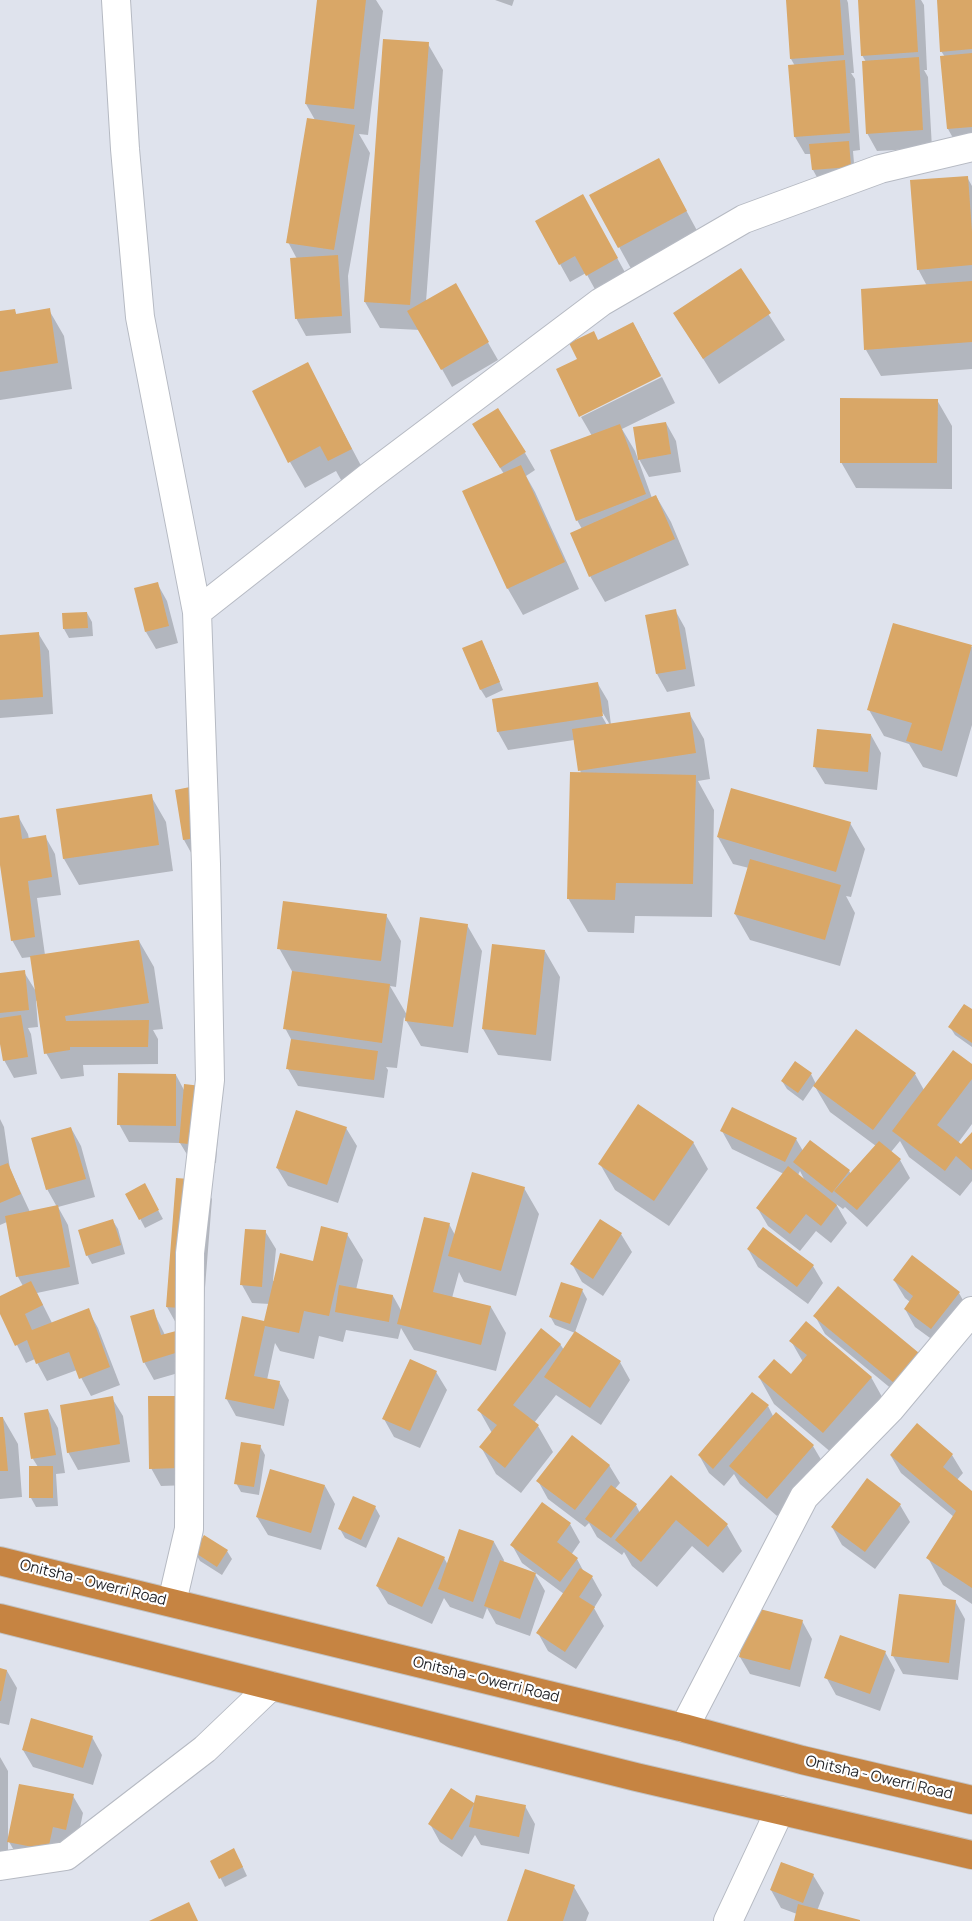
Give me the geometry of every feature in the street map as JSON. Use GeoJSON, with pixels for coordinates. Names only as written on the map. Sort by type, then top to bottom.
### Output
{"type":"FeatureCollection","features":[{"type":"Feature","properties":{"kind":"highway","name":"Onitsha - Owerri Road"},"geometry":{"type":"LineString","coordinates":[[0,1560],[684,1728],[802,1760],[972,1800]]}},
{"type":"Feature","properties":{"kind":"highway"},"geometry":{"type":"LineString","coordinates":[[0,1618],[636,1777],[972,1855]]}},
{"type":"Feature","properties":{"kind":"street"},"geometry":{"type":"LineString","coordinates":[[116,0],[124,148],[140,317],[197,612],[206,864],[210,1080],[190,1253],[189,1529],[172,1602]]}},
{"type":"Feature","properties":{"kind":"street"},"geometry":{"type":"LineString","coordinates":[[197,612],[370,476],[601,302],[744,219],[880,170],[972,147]]}},
{"type":"Feature","properties":{"kind":"street"},"geometry":{"type":"LineString","coordinates":[[684,1728],[804,1497],[890,1410],[972,1311]]}},
{"type":"Feature","properties":{"kind":"street"},"geometry":{"type":"LineString","coordinates":[[0,1866],[66,1856],[206,1749],[271,1686]]}},
{"type":"Feature","properties":{"kind":"street"},"geometry":{"type":"LineString","coordinates":[[728,1921],[780,1810]]}},
{"type":"Feature","properties":{"kind":"building"},"geometry":{"type":"Polygon","coordinates":[[[317,0],[366,0],[354,109],[305,104],[317,0]]]}},
{"type":"Feature","properties":{"kind":"building"},"geometry":{"type":"Polygon","coordinates":[[[786,0],[840,0],[844,55],[790,59],[786,0]]]}},
{"type":"Feature","properties":{"kind":"building"},"geometry":{"type":"Polygon","coordinates":[[[858,0],[915,0],[918,52],[861,56],[858,0]]]}},
{"type":"Feature","properties":{"kind":"building"},"geometry":{"type":"Polygon","coordinates":[[[937,0],[972,0],[972,49],[940,52],[937,0]]]}},
{"type":"Feature","properties":{"kind":"building"},"geometry":{"type":"Polygon","coordinates":[[[383,39],[429,42],[410,305],[364,302],[383,39]]]}},
{"type":"Feature","properties":{"kind":"building"},"geometry":{"type":"Polygon","coordinates":[[[972,53],[972,127],[947,129],[940,56],[972,53]]]}},
{"type":"Feature","properties":{"kind":"building"},"geometry":{"type":"Polygon","coordinates":[[[919,57],[923,130],[866,134],[862,61],[919,57]]]}},
{"type":"Feature","properties":{"kind":"building"},"geometry":{"type":"Polygon","coordinates":[[[845,60],[850,133],[794,137],[788,65],[845,60]]]}},
{"type":"Feature","properties":{"kind":"building"},"geometry":{"type":"Polygon","coordinates":[[[307,118],[355,125],[334,250],[286,243],[307,118]]]}},
{"type":"Feature","properties":{"kind":"building"},"geometry":{"type":"Polygon","coordinates":[[[849,141],[851,167],[812,170],[809,144],[849,141]]]}},
{"type":"Feature","properties":{"kind":"building"},"geometry":{"type":"Polygon","coordinates":[[[659,158],[687,211],[618,248],[589,195],[659,158]]]}},
{"type":"Feature","properties":{"kind":"building"},"geometry":{"type":"Polygon","coordinates":[[[968,176],[972,265],[917,270],[910,180],[968,176]]]}},
{"type":"Feature","properties":{"kind":"building"},"geometry":{"type":"Polygon","coordinates":[[[583,194],[618,258],[586,276],[575,256],[559,265],[535,221],[583,194]]]}},
{"type":"Feature","properties":{"kind":"building"},"geometry":{"type":"Polygon","coordinates":[[[338,255],[342,316],[295,319],[290,258],[338,255]]]}},
{"type":"Feature","properties":{"kind":"building"},"geometry":{"type":"Polygon","coordinates":[[[741,268],[771,313],[703,359],[673,313],[741,268]]]}},
{"type":"Feature","properties":{"kind":"building"},"geometry":{"type":"Polygon","coordinates":[[[972,281],[972,342],[864,350],[861,289],[972,281]]]}},
{"type":"Feature","properties":{"kind":"building"},"geometry":{"type":"Polygon","coordinates":[[[456,283],[489,342],[441,370],[407,311],[456,283]]]}},
{"type":"Feature","properties":{"kind":"building"},"geometry":{"type":"Polygon","coordinates":[[[50,308],[58,363],[0,372],[0,311],[15,309],[16,314],[50,308]]]}},
{"type":"Feature","properties":{"kind":"building"},"geometry":{"type":"Polygon","coordinates":[[[633,322],[661,376],[579,417],[556,369],[577,359],[569,343],[594,331],[598,340],[633,322]]]}},
{"type":"Feature","properties":{"kind":"building"},"geometry":{"type":"Polygon","coordinates":[[[308,362],[352,449],[328,461],[320,446],[288,463],[252,391],[308,362]]]}},
{"type":"Feature","properties":{"kind":"building"},"geometry":{"type":"Polygon","coordinates":[[[840,398],[938,399],[937,463],[840,463],[840,398]]]}},
{"type":"Feature","properties":{"kind":"building"},"geometry":{"type":"Polygon","coordinates":[[[498,408],[526,452],[500,468],[472,424],[498,408]]]}},
{"type":"Feature","properties":{"kind":"building"},"geometry":{"type":"Polygon","coordinates":[[[666,422],[671,454],[638,460],[633,427],[666,422]]]}},
{"type":"Feature","properties":{"kind":"building"},"geometry":{"type":"Polygon","coordinates":[[[620,424],[646,494],[576,521],[550,450],[620,424]]]}},
{"type":"Feature","properties":{"kind":"building"},"geometry":{"type":"Polygon","coordinates":[[[521,465],[565,562],[507,589],[462,491],[521,465]]]}},
{"type":"Feature","properties":{"kind":"building"},"geometry":{"type":"Polygon","coordinates":[[[656,495],[675,539],[589,577],[570,533],[656,495]]]}},
{"type":"Feature","properties":{"kind":"building"},"geometry":{"type":"Polygon","coordinates":[[[158,582],[169,626],[145,632],[134,588],[158,582]]]}},
{"type":"Feature","properties":{"kind":"building"},"geometry":{"type":"Polygon","coordinates":[[[676,609],[686,669],[656,674],[645,615],[676,609]]]}},
{"type":"Feature","properties":{"kind":"building"},"geometry":{"type":"Polygon","coordinates":[[[87,612],[88,628],[63,629],[62,613],[87,612]]]}},
{"type":"Feature","properties":{"kind":"building"},"geometry":{"type":"Polygon","coordinates":[[[893,623],[972,645],[942,751],[906,741],[912,723],[867,710],[893,623]]]}},
{"type":"Feature","properties":{"kind":"building"},"geometry":{"type":"Polygon","coordinates":[[[39,632],[43,697],[0,700],[0,635],[39,632]]]}},
{"type":"Feature","properties":{"kind":"building"},"geometry":{"type":"Polygon","coordinates":[[[482,640],[500,682],[480,690],[462,648],[482,640]]]}},
{"type":"Feature","properties":{"kind":"building"},"geometry":{"type":"Polygon","coordinates":[[[598,682],[603,716],[497,732],[492,699],[598,682]]]}},
{"type":"Feature","properties":{"kind":"building"},"geometry":{"type":"Polygon","coordinates":[[[690,712],[696,753],[578,771],[572,729],[690,712]]]}},
{"type":"Feature","properties":{"kind":"building"},"geometry":{"type":"Polygon","coordinates":[[[817,729],[871,734],[868,772],[813,767],[817,729]]]}},
{"type":"Feature","properties":{"kind":"building"},"geometry":{"type":"Polygon","coordinates":[[[570,772],[696,775],[693,884],[616,883],[615,900],[567,899],[570,772]]]}},
{"type":"Feature","properties":{"kind":"building"},"geometry":{"type":"Polygon","coordinates":[[[200,785],[209,836],[183,840],[175,790],[200,785]]]}},
{"type":"Feature","properties":{"kind":"building"},"geometry":{"type":"Polygon","coordinates":[[[731,788],[851,822],[836,872],[717,837],[731,788]]]}},
{"type":"Feature","properties":{"kind":"building"},"geometry":{"type":"Polygon","coordinates":[[[152,794],[159,845],[63,859],[56,809],[152,794]]]}},
{"type":"Feature","properties":{"kind":"building"},"geometry":{"type":"Polygon","coordinates":[[[19,815],[22,839],[46,835],[52,877],[28,881],[35,937],[11,941],[0,865],[0,818],[19,815]]]}},
{"type":"Feature","properties":{"kind":"building"},"geometry":{"type":"Polygon","coordinates":[[[750,859],[841,885],[825,940],[734,914],[750,859]]]}},
{"type":"Feature","properties":{"kind":"building"},"geometry":{"type":"Polygon","coordinates":[[[283,901],[387,914],[381,961],[277,949],[283,901]]]}},
{"type":"Feature","properties":{"kind":"building"},"geometry":{"type":"Polygon","coordinates":[[[420,917],[468,924],[453,1027],[405,1021],[420,917]]]}},
{"type":"Feature","properties":{"kind":"building"},"geometry":{"type":"Polygon","coordinates":[[[139,940],[149,1003],[65,1016],[66,1021],[149,1020],[148,1047],[70,1047],[70,1050],[44,1054],[30,956],[139,940]]]}},
{"type":"Feature","properties":{"kind":"building"},"geometry":{"type":"Polygon","coordinates":[[[492,944],[545,950],[536,1035],[482,1029],[492,944]]]}},
{"type":"Feature","properties":{"kind":"building"},"geometry":{"type":"Polygon","coordinates":[[[25,970],[29,1010],[0,1013],[0,973],[25,970]]]}},
{"type":"Feature","properties":{"kind":"building"},"geometry":{"type":"Polygon","coordinates":[[[292,971],[390,984],[382,1043],[283,1029],[292,971]]]}},
{"type":"Feature","properties":{"kind":"building"},"geometry":{"type":"Polygon","coordinates":[[[964,1004],[972,1009],[972,1043],[948,1027],[964,1004]]]}},
{"type":"Feature","properties":{"kind":"building"},"geometry":{"type":"Polygon","coordinates":[[[21,1015],[28,1057],[3,1061],[0,1044],[0,1018],[21,1015]]]}},
{"type":"Feature","properties":{"kind":"building"},"geometry":{"type":"Polygon","coordinates":[[[856,1029],[916,1073],[873,1130],[813,1086],[856,1029]]]}},
{"type":"Feature","properties":{"kind":"building"},"geometry":{"type":"Polygon","coordinates":[[[291,1039],[378,1051],[374,1080],[286,1069],[291,1039]]]}},
{"type":"Feature","properties":{"kind":"building"},"geometry":{"type":"Polygon","coordinates":[[[953,1050],[972,1064],[972,1079],[937,1125],[961,1144],[972,1132],[972,1170],[956,1156],[945,1171],[892,1131],[953,1050]]]}},
{"type":"Feature","properties":{"kind":"building"},"geometry":{"type":"Polygon","coordinates":[[[795,1061],[812,1073],[798,1093],[781,1081],[795,1061]]]}},
{"type":"Feature","properties":{"kind":"building"},"geometry":{"type":"Polygon","coordinates":[[[118,1073],[176,1074],[176,1126],[117,1125],[118,1073]]]}},
{"type":"Feature","properties":{"kind":"building"},"geometry":{"type":"Polygon","coordinates":[[[184,1084],[210,1087],[206,1146],[179,1143],[184,1084]]]}},
{"type":"Feature","properties":{"kind":"building"},"geometry":{"type":"Polygon","coordinates":[[[638,1104],[694,1142],[654,1201],[598,1164],[638,1104]]]}},
{"type":"Feature","properties":{"kind":"building"},"geometry":{"type":"Polygon","coordinates":[[[732,1107],[797,1138],[785,1162],[720,1131],[732,1107]]]}},
{"type":"Feature","properties":{"kind":"building"},"geometry":{"type":"Polygon","coordinates":[[[296,1110],[347,1127],[327,1185],[276,1168],[296,1110]]]}},
{"type":"Feature","properties":{"kind":"building"},"geometry":{"type":"Polygon","coordinates":[[[71,1127],[86,1179],[46,1190],[31,1138],[71,1127]]]}},
{"type":"Feature","properties":{"kind":"building"},"geometry":{"type":"Polygon","coordinates":[[[810,1140],[850,1170],[832,1193],[793,1162],[810,1140]]]}},
{"type":"Feature","properties":{"kind":"building"},"geometry":{"type":"Polygon","coordinates":[[[879,1141],[901,1159],[857,1210],[834,1191],[879,1141]]]}},
{"type":"Feature","properties":{"kind":"building"},"geometry":{"type":"Polygon","coordinates":[[[8,1163],[21,1194],[0,1203],[0,1166],[8,1163]]]}},
{"type":"Feature","properties":{"kind":"building"},"geometry":{"type":"Polygon","coordinates":[[[788,1166],[837,1205],[821,1226],[806,1214],[790,1234],[756,1208],[788,1166]]]}},
{"type":"Feature","properties":{"kind":"building"},"geometry":{"type":"Polygon","coordinates":[[[472,1172],[525,1187],[501,1271],[448,1256],[472,1172]]]}},
{"type":"Feature","properties":{"kind":"building"},"geometry":{"type":"Polygon","coordinates":[[[176,1178],[203,1180],[193,1309],[166,1307],[176,1178]]]}},
{"type":"Feature","properties":{"kind":"building"},"geometry":{"type":"Polygon","coordinates":[[[145,1183],[159,1210],[139,1220],[125,1194],[145,1183]]]}},
{"type":"Feature","properties":{"kind":"building"},"geometry":{"type":"Polygon","coordinates":[[[58,1205],[70,1267],[16,1277],[5,1216],[58,1205]]]}},
{"type":"Feature","properties":{"kind":"building"},"geometry":{"type":"Polygon","coordinates":[[[424,1217],[450,1223],[433,1292],[491,1306],[481,1345],[397,1324],[424,1217]]]}},
{"type":"Feature","properties":{"kind":"building"},"geometry":{"type":"Polygon","coordinates":[[[113,1219],[121,1245],[86,1256],[78,1230],[113,1219]]]}},
{"type":"Feature","properties":{"kind":"building"},"geometry":{"type":"Polygon","coordinates":[[[600,1219],[622,1233],[593,1279],[570,1264],[600,1219]]]}},
{"type":"Feature","properties":{"kind":"building"},"geometry":{"type":"Polygon","coordinates":[[[321,1226],[348,1233],[329,1316],[304,1311],[299,1333],[265,1326],[254,1376],[280,1381],[274,1409],[225,1399],[242,1316],[264,1321],[280,1253],[313,1261],[321,1226]]]}},
{"type":"Feature","properties":{"kind":"building"},"geometry":{"type":"Polygon","coordinates":[[[763,1227],[814,1265],[797,1287],[747,1249],[763,1227]]]}},
{"type":"Feature","properties":{"kind":"building"},"geometry":{"type":"Polygon","coordinates":[[[245,1229],[266,1230],[262,1287],[240,1285],[245,1229]]]}},
{"type":"Feature","properties":{"kind":"building"},"geometry":{"type":"Polygon","coordinates":[[[912,1255],[960,1292],[931,1329],[904,1309],[913,1296],[893,1280],[912,1255]]]}},
{"type":"Feature","properties":{"kind":"building"},"geometry":{"type":"Polygon","coordinates":[[[31,1281],[43,1305],[25,1314],[32,1330],[89,1308],[110,1367],[79,1379],[69,1352],[36,1364],[27,1340],[15,1346],[0,1314],[0,1296],[31,1281]]]}},
{"type":"Feature","properties":{"kind":"building"},"geometry":{"type":"Polygon","coordinates":[[[561,1282],[583,1289],[570,1324],[549,1317],[561,1282]]]}},
{"type":"Feature","properties":{"kind":"building"},"geometry":{"type":"Polygon","coordinates":[[[339,1285],[393,1295],[389,1322],[335,1312],[339,1285]]]}},
{"type":"Feature","properties":{"kind":"building"},"geometry":{"type":"Polygon","coordinates":[[[838,1286],[919,1353],[894,1383],[813,1316],[838,1286]]]}},
{"type":"Feature","properties":{"kind":"building"},"geometry":{"type":"Polygon","coordinates":[[[154,1309],[161,1335],[176,1331],[182,1351],[143,1363],[130,1316],[154,1309]]]}},
{"type":"Feature","properties":{"kind":"building"},"geometry":{"type":"Polygon","coordinates":[[[806,1321],[872,1377],[823,1433],[758,1377],[774,1359],[791,1374],[807,1355],[789,1341],[806,1321]]]}},
{"type":"Feature","properties":{"kind":"building"},"geometry":{"type":"Polygon","coordinates":[[[541,1328],[561,1344],[513,1405],[539,1425],[505,1468],[479,1447],[497,1425],[477,1410],[541,1328]]]}},
{"type":"Feature","properties":{"kind":"building"},"geometry":{"type":"Polygon","coordinates":[[[575,1331],[621,1361],[590,1408],[544,1377],[575,1331]]]}},
{"type":"Feature","properties":{"kind":"building"},"geometry":{"type":"Polygon","coordinates":[[[410,1359],[437,1371],[410,1431],[382,1419],[410,1359]]]}},
{"type":"Feature","properties":{"kind":"building"},"geometry":{"type":"Polygon","coordinates":[[[752,1392],[769,1405],[713,1469],[698,1455],[752,1392]]]}},
{"type":"Feature","properties":{"kind":"building"},"geometry":{"type":"Polygon","coordinates":[[[113,1396],[120,1444],[67,1453],[60,1405],[113,1396]]]}},
{"type":"Feature","properties":{"kind":"building"},"geometry":{"type":"Polygon","coordinates":[[[148,1396],[179,1396],[180,1468],[149,1469],[148,1396]]]}},
{"type":"Feature","properties":{"kind":"building"},"geometry":{"type":"Polygon","coordinates":[[[48,1409],[56,1455],[31,1459],[24,1413],[48,1409]]]}},
{"type":"Feature","properties":{"kind":"building"},"geometry":{"type":"Polygon","coordinates":[[[776,1412],[814,1445],[767,1499],[729,1466],[776,1412]]]}},
{"type":"Feature","properties":{"kind":"building"},"geometry":{"type":"Polygon","coordinates":[[[0,1417],[3,1417],[8,1471],[0,1471],[0,1417]]]}},
{"type":"Feature","properties":{"kind":"building"},"geometry":{"type":"Polygon","coordinates":[[[917,1423],[953,1454],[943,1467],[972,1491],[972,1588],[926,1558],[956,1511],[890,1455],[917,1423]]]}},
{"type":"Feature","properties":{"kind":"building"},"geometry":{"type":"Polygon","coordinates":[[[572,1435],[610,1465],[575,1510],[536,1481],[572,1435]]]}},
{"type":"Feature","properties":{"kind":"building"},"geometry":{"type":"Polygon","coordinates":[[[241,1442],[261,1445],[254,1487],[234,1484],[241,1442]]]}},
{"type":"Feature","properties":{"kind":"building"},"geometry":{"type":"Polygon","coordinates":[[[29,1466],[53,1466],[53,1498],[29,1498],[29,1466]]]}},
{"type":"Feature","properties":{"kind":"building"},"geometry":{"type":"Polygon","coordinates":[[[270,1469],[325,1485],[311,1533],[256,1517],[270,1469]]]}},
{"type":"Feature","properties":{"kind":"building"},"geometry":{"type":"Polygon","coordinates":[[[671,1475],[728,1524],[708,1547],[676,1520],[641,1562],[615,1540],[671,1475]]]}},
{"type":"Feature","properties":{"kind":"building"},"geometry":{"type":"Polygon","coordinates":[[[867,1478],[901,1504],[865,1552],[831,1527],[867,1478]]]}},
{"type":"Feature","properties":{"kind":"building"},"geometry":{"type":"Polygon","coordinates":[[[611,1485],[637,1504],[611,1538],[585,1519],[611,1485]]]}},
{"type":"Feature","properties":{"kind":"building"},"geometry":{"type":"Polygon","coordinates":[[[353,1496],[376,1506],[361,1540],[338,1529],[353,1496]]]}},
{"type":"Feature","properties":{"kind":"building"},"geometry":{"type":"Polygon","coordinates":[[[542,1502],[571,1523],[557,1542],[578,1558],[560,1582],[510,1545],[542,1502]]]}},
{"type":"Feature","properties":{"kind":"building"},"geometry":{"type":"Polygon","coordinates":[[[459,1529],[494,1541],[473,1602],[438,1589],[459,1529]]]}},
{"type":"Feature","properties":{"kind":"building"},"geometry":{"type":"Polygon","coordinates":[[[204,1535],[228,1550],[217,1567],[194,1552],[204,1535]]]}},
{"type":"Feature","properties":{"kind":"building"},"geometry":{"type":"Polygon","coordinates":[[[398,1537],[445,1557],[422,1607],[376,1586],[398,1537]]]}},
{"type":"Feature","properties":{"kind":"building"},"geometry":{"type":"Polygon","coordinates":[[[500,1560],[536,1573],[520,1619],[484,1606],[500,1560]]]}},
{"type":"Feature","properties":{"kind":"building"},"geometry":{"type":"Polygon","coordinates":[[[580,1568],[593,1576],[579,1597],[595,1607],[565,1652],[536,1633],[580,1568]]]}},
{"type":"Feature","properties":{"kind":"building"},"geometry":{"type":"Polygon","coordinates":[[[899,1594],[956,1600],[949,1663],[891,1656],[899,1594]]]}},
{"type":"Feature","properties":{"kind":"building"},"geometry":{"type":"Polygon","coordinates":[[[752,1607],[803,1620],[790,1670],[739,1657],[752,1607]]]}},
{"type":"Feature","properties":{"kind":"building"},"geometry":{"type":"Polygon","coordinates":[[[840,1635],[886,1651],[870,1694],[824,1678],[840,1635]]]}},
{"type":"Feature","properties":{"kind":"building"},"geometry":{"type":"Polygon","coordinates":[[[0,1668],[7,1670],[1,1701],[0,1701],[0,1668]]]}},
{"type":"Feature","properties":{"kind":"building"},"geometry":{"type":"Polygon","coordinates":[[[31,1718],[93,1736],[83,1768],[22,1750],[31,1718]]]}},
{"type":"Feature","properties":{"kind":"building"},"geometry":{"type":"Polygon","coordinates":[[[19,1784],[74,1794],[66,1830],[53,1827],[48,1850],[7,1842],[19,1784]]]}},
{"type":"Feature","properties":{"kind":"building"},"geometry":{"type":"Polygon","coordinates":[[[451,1788],[474,1803],[476,1795],[526,1805],[519,1837],[469,1827],[474,1804],[452,1840],[428,1824],[451,1788]]]}},
{"type":"Feature","properties":{"kind":"building"},"geometry":{"type":"Polygon","coordinates":[[[234,1848],[243,1867],[219,1879],[210,1861],[234,1848]]]}},
{"type":"Feature","properties":{"kind":"building"},"geometry":{"type":"Polygon","coordinates":[[[781,1862],[814,1874],[803,1903],[770,1890],[781,1862]]]}},
{"type":"Feature","properties":{"kind":"building"},"geometry":{"type":"Polygon","coordinates":[[[525,1869],[575,1885],[563,1921],[507,1921],[525,1869]]]}},
{"type":"Feature","properties":{"kind":"building"},"geometry":{"type":"Polygon","coordinates":[[[189,1902],[198,1921],[149,1921],[189,1902]]]}},
{"type":"Feature","properties":{"kind":"building"},"geometry":{"type":"Polygon","coordinates":[[[798,1904],[860,1920],[860,1921],[794,1921],[798,1904]]]}}]}
